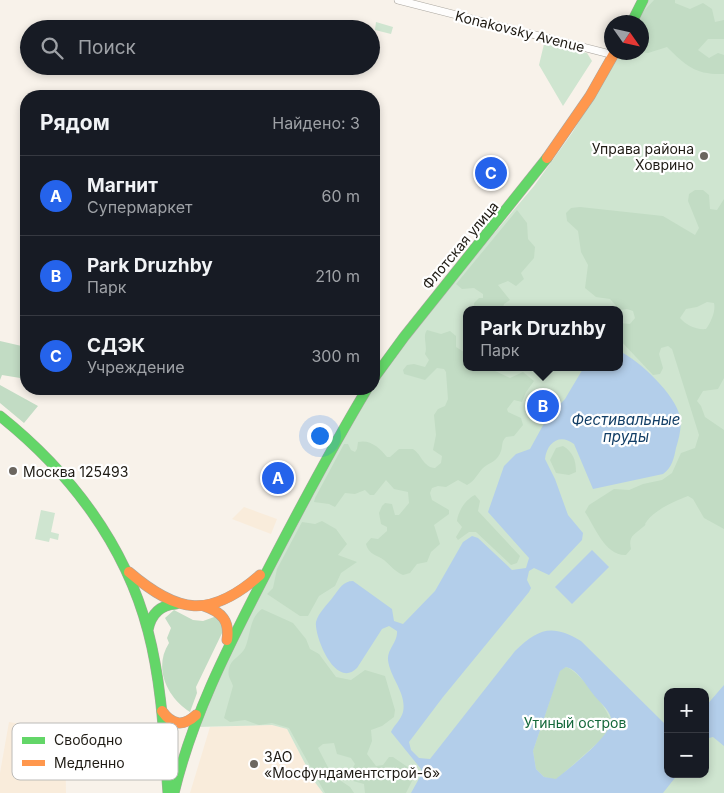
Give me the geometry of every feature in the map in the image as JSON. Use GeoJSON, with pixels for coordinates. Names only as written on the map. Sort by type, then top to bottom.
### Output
{"type":"FeatureCollection","features":[{"type":"Feature","properties":{"kind":"street","name":"Konakovsky Avenue"},"geometry":{"type":"LineString","coordinates":[[398,0],[604,51]]}},
{"type":"Feature","properties":{"kind":"street"},"geometry":{"type":"LineString","coordinates":[[636,15],[643,0]]}},
{"type":"Feature","properties":{"kind":"street","name":"Флотская улица"},"geometry":{"type":"LineString","coordinates":[[380,370],[427,306],[515,201],[560,141],[611,60]]}},
{"type":"Feature","properties":{"kind":"street"},"geometry":{"type":"LineString","coordinates":[[178,774],[196,714],[223,654],[313,481],[363,395]]}},
{"type":"Feature","properties":{"kind":"street"},"geometry":{"type":"LineString","coordinates":[[0,416],[46,457],[73,487],[127,570],[148,631],[163,723]]}},
{"type":"Feature","properties":{"kind":"street"},"geometry":{"type":"LineString","coordinates":[[127,570],[155,594],[182,604]]}},
{"type":"Feature","properties":{"kind":"street"},"geometry":{"type":"LineString","coordinates":[[203,606],[235,597],[266,570]]}},
{"type":"Feature","properties":{"kind":"street"},"geometry":{"type":"LineString","coordinates":[[148,631],[149,622],[156,611],[170,604],[203,606],[221,612],[229,624],[223,654]]}},
{"type":"Feature","properties":{"kind":"street"},"geometry":{"type":"LineString","coordinates":[[162,711],[171,722],[176,723]]}},
{"type":"Feature","properties":{"kind":"street"},"geometry":{"type":"LineString","coordinates":[[178,723],[187,723],[196,714]]}},
{"type":"Feature","properties":{"kind":"street"},"geometry":{"type":"LineString","coordinates":[[167,780],[168,793]]}},
{"type":"Feature","properties":{"kind":"street"},"geometry":{"type":"LineString","coordinates":[[174,793],[177,780]]}},
{"type":"Feature","properties":{"kind":"shaded area"},"geometry":{"type":"Polygon","coordinates":[[[244,507],[277,519],[271,534],[232,519],[244,507]]]}},
{"type":"Feature","properties":{"kind":"shaded area"},"geometry":{"type":"Polygon","coordinates":[[[9,722],[15,723],[12,723],[12,780],[66,780],[66,793],[0,793],[0,773],[9,722]]]}},
{"type":"Feature","properties":{"kind":"shaded area"},"geometry":{"type":"Polygon","coordinates":[[[272,725],[287,729],[314,781],[323,793],[190,793],[210,727],[272,725]]]}},
{"type":"Feature","properties":{"kind":"green space"},"geometry":{"type":"Polygon","coordinates":[[[648,0],[724,0],[724,793],[323,793],[314,781],[287,729],[272,725],[196,727],[240,626],[354,417],[368,395],[380,395],[380,377],[389,363],[437,301],[534,186],[572,133],[617,60],[649,60],[649,15],[640,15],[648,0]]]}},
{"type":"Feature","properties":{"kind":"green space"},"geometry":{"type":"Polygon","coordinates":[[[654,0],[675,0],[675,3],[690,9],[703,3],[712,9],[715,22],[724,20],[724,39],[708,39],[698,50],[709,58],[718,53],[724,55],[724,74],[706,73],[692,68],[667,47],[649,53],[649,15],[641,14],[654,0]]]}},
{"type":"Feature","properties":{"kind":"green space"},"geometry":{"type":"Polygon","coordinates":[[[380,23],[393,27],[391,34],[380,31],[380,23]]]}},
{"type":"Feature","properties":{"kind":"green space"},"geometry":{"type":"Polygon","coordinates":[[[544,44],[587,53],[592,61],[563,106],[539,65],[544,44]]]}},
{"type":"Feature","properties":{"kind":"green space"},"geometry":{"type":"Polygon","coordinates":[[[695,190],[703,190],[709,195],[710,209],[717,210],[724,199],[724,378],[718,389],[703,391],[697,401],[705,417],[724,430],[724,529],[704,518],[693,499],[688,496],[655,513],[632,536],[630,541],[631,549],[626,555],[619,554],[612,551],[601,540],[585,512],[589,505],[614,489],[629,490],[643,484],[662,480],[672,473],[681,453],[695,448],[699,435],[672,349],[668,346],[661,348],[659,354],[663,368],[660,374],[653,375],[623,343],[623,323],[630,324],[635,318],[633,311],[623,310],[623,306],[616,306],[610,299],[596,297],[585,288],[588,265],[581,252],[578,231],[567,221],[566,213],[571,208],[580,207],[663,216],[695,235],[699,228],[688,201],[689,194],[695,190]],[[707,302],[697,307],[686,309],[680,318],[691,326],[706,329],[713,316],[714,303],[707,302]]]}},
{"type":"Feature","properties":{"kind":"green space"},"geometry":{"type":"Polygon","coordinates":[[[517,210],[527,223],[528,239],[535,247],[534,258],[521,273],[524,279],[516,286],[508,281],[498,285],[510,300],[503,306],[474,306],[474,303],[479,298],[483,298],[483,294],[474,288],[462,289],[456,284],[517,210]]]}},
{"type":"Feature","properties":{"kind":"green space"},"geometry":{"type":"Polygon","coordinates":[[[427,330],[441,334],[450,331],[456,336],[456,347],[463,351],[463,371],[495,371],[510,378],[523,372],[534,381],[522,402],[514,400],[507,409],[508,412],[521,418],[523,425],[514,436],[504,439],[501,451],[497,457],[483,468],[467,485],[458,480],[446,487],[438,486],[432,488],[430,493],[432,500],[449,510],[449,514],[434,525],[440,544],[431,552],[427,562],[417,564],[410,573],[403,575],[371,552],[366,544],[371,538],[378,539],[387,531],[387,527],[381,524],[379,513],[382,506],[385,503],[392,504],[395,515],[399,515],[409,503],[408,492],[394,489],[386,480],[374,495],[370,495],[365,490],[355,494],[345,493],[335,507],[329,504],[314,502],[344,444],[348,444],[351,450],[355,452],[358,442],[371,443],[387,457],[390,457],[399,449],[413,449],[431,467],[435,468],[441,463],[442,456],[433,450],[436,435],[434,415],[438,409],[445,406],[448,399],[446,372],[444,369],[437,368],[425,380],[404,374],[403,370],[407,365],[414,364],[425,367],[429,360],[425,354],[427,330]]]}},
{"type":"Feature","properties":{"kind":"green space"},"geometry":{"type":"Polygon","coordinates":[[[0,341],[20,346],[20,378],[2,375],[0,380],[0,341]]]}},
{"type":"Feature","properties":{"kind":"green space"},"geometry":{"type":"Polygon","coordinates":[[[0,385],[38,406],[24,423],[0,403],[0,385]]]}},
{"type":"Feature","properties":{"kind":"green space"},"geometry":{"type":"Polygon","coordinates":[[[563,446],[572,454],[575,464],[576,472],[569,475],[556,473],[550,460],[556,448],[563,446]]]}},
{"type":"Feature","properties":{"kind":"green space"},"geometry":{"type":"Polygon","coordinates":[[[475,495],[480,501],[478,511],[520,556],[517,563],[511,565],[476,532],[469,532],[458,540],[456,537],[462,527],[457,521],[459,513],[466,502],[475,495]]]}},
{"type":"Feature","properties":{"kind":"green space"},"geometry":{"type":"Polygon","coordinates":[[[41,510],[55,513],[51,532],[59,534],[58,540],[50,538],[49,542],[35,539],[41,510]]]}},
{"type":"Feature","properties":{"kind":"green space"},"geometry":{"type":"Polygon","coordinates":[[[322,521],[336,529],[347,544],[338,555],[357,562],[341,573],[335,586],[319,596],[308,616],[300,616],[267,594],[273,588],[277,569],[302,522],[315,524],[322,521]]]}},
{"type":"Feature","properties":{"kind":"green space"},"geometry":{"type":"Polygon","coordinates":[[[262,609],[293,623],[306,639],[310,649],[319,654],[336,677],[351,680],[365,670],[385,676],[395,710],[394,717],[382,726],[371,730],[372,741],[367,754],[376,766],[383,765],[389,757],[393,757],[412,770],[414,777],[406,793],[365,793],[364,784],[353,781],[349,774],[355,764],[351,758],[337,754],[334,743],[323,744],[318,748],[332,775],[350,787],[354,793],[325,793],[289,728],[272,723],[259,725],[245,720],[230,722],[224,718],[233,686],[229,676],[229,668],[245,648],[252,622],[262,609]]]}},
{"type":"Feature","properties":{"kind":"green space"},"geometry":{"type":"Polygon","coordinates":[[[174,610],[193,620],[203,621],[217,616],[221,620],[224,629],[196,687],[197,693],[190,712],[182,706],[169,690],[163,672],[162,662],[169,643],[167,638],[171,628],[165,618],[174,610]]]}},
{"type":"Feature","properties":{"kind":"green space","name":"Утиный остров"},"geometry":{"type":"Polygon","coordinates":[[[566,667],[586,683],[593,692],[606,711],[611,725],[603,738],[556,780],[544,777],[536,769],[533,751],[560,670],[566,667]]]}},
{"type":"Feature","properties":{"kind":"water","name":"Фестивальные пруды"},"geometry":{"type":"Polygon","coordinates":[[[623,354],[656,379],[672,399],[681,421],[671,466],[666,472],[593,489],[574,444],[564,439],[559,439],[551,444],[545,459],[555,479],[568,515],[583,533],[582,540],[549,575],[534,568],[529,571],[527,580],[531,588],[529,592],[443,697],[409,742],[411,750],[419,758],[430,759],[515,651],[531,637],[546,631],[554,631],[562,632],[581,641],[664,723],[664,778],[675,778],[663,793],[411,793],[421,775],[421,769],[391,732],[402,715],[404,705],[401,692],[389,667],[388,660],[397,631],[389,626],[382,629],[357,668],[349,673],[341,672],[334,667],[322,648],[316,629],[317,619],[342,586],[346,582],[353,581],[392,609],[394,621],[403,624],[435,591],[463,542],[472,536],[478,538],[512,570],[526,568],[529,558],[488,512],[504,466],[516,454],[530,449],[547,418],[565,399],[582,371],[623,371],[623,354]],[[566,667],[560,671],[533,751],[536,769],[544,777],[556,779],[599,742],[610,725],[611,718],[608,711],[574,671],[566,667]]]}},
{"type":"Feature","properties":{"kind":"water"},"geometry":{"type":"Polygon","coordinates":[[[592,550],[609,567],[572,604],[555,587],[592,550]]]}},
{"type":"Feature","properties":{"kind":"water"},"geometry":{"type":"Polygon","coordinates":[[[724,685],[724,746],[713,737],[709,738],[709,702],[724,685]]]}},
{"type":"Feature","properties":{"kind":"traffic: fast"},"geometry":{"type":"LineString","coordinates":[[636,15],[643,0]]}},
{"type":"Feature","properties":{"kind":"traffic: fast"},"geometry":{"type":"LineString","coordinates":[[380,370],[547,158]]}},
{"type":"Feature","properties":{"kind":"traffic: fast"},"geometry":{"type":"LineString","coordinates":[[178,777],[190,738],[211,685],[248,608],[299,509],[364,395]]}},
{"type":"Feature","properties":{"kind":"traffic: fast"},"geometry":{"type":"LineString","coordinates":[[0,416],[26,438],[72,486],[110,540],[138,599],[148,631],[153,651],[163,723]]}},
{"type":"Feature","properties":{"kind":"traffic: fast"},"geometry":{"type":"LineString","coordinates":[[148,630],[151,619],[157,611],[165,606],[176,604]]}},
{"type":"Feature","properties":{"kind":"traffic: fast"},"geometry":{"type":"LineString","coordinates":[[167,780],[168,793]]}},
{"type":"Feature","properties":{"kind":"traffic: fast"},"geometry":{"type":"LineString","coordinates":[[174,793],[177,780]]}},
{"type":"Feature","properties":{"kind":"traffic: slow"},"geometry":{"type":"LineString","coordinates":[[547,158],[590,96],[610,60]]}},
{"type":"Feature","properties":{"kind":"traffic: slow"},"geometry":{"type":"LineString","coordinates":[[129,572],[163,596],[179,603],[194,606],[225,599],[260,575]]}},
{"type":"Feature","properties":{"kind":"traffic: slow"},"geometry":{"type":"LineString","coordinates":[[204,606],[216,611],[226,622],[227,640]]}},
{"type":"Feature","properties":{"kind":"traffic: slow"},"geometry":{"type":"LineString","coordinates":[[162,711],[166,716],[178,723],[187,721],[196,715]]}},
{"type":"Feature","properties":{"kind":"place","name":"Управа района Ховрино"},"geometry":{"type":"Point","coordinates":[704,156]}},
{"type":"Feature","properties":{"kind":"place","name":"СДЭК"},"geometry":{"type":"Point","coordinates":[491,173]}},
{"type":"Feature","properties":{"kind":"place","name":"Park Druzhby"},"geometry":{"type":"Point","coordinates":[543,406]}},
{"type":"Feature","properties":{"kind":"place","name":"Москва 125493"},"geometry":{"type":"Point","coordinates":[13,471]}},
{"type":"Feature","properties":{"kind":"place","name":"Магнит"},"geometry":{"type":"Point","coordinates":[278,478]}},
{"type":"Feature","properties":{"kind":"place","name":"ЗАО «Мосфундаментстрой-6»"},"geometry":{"type":"Point","coordinates":[254,764]}}]}
